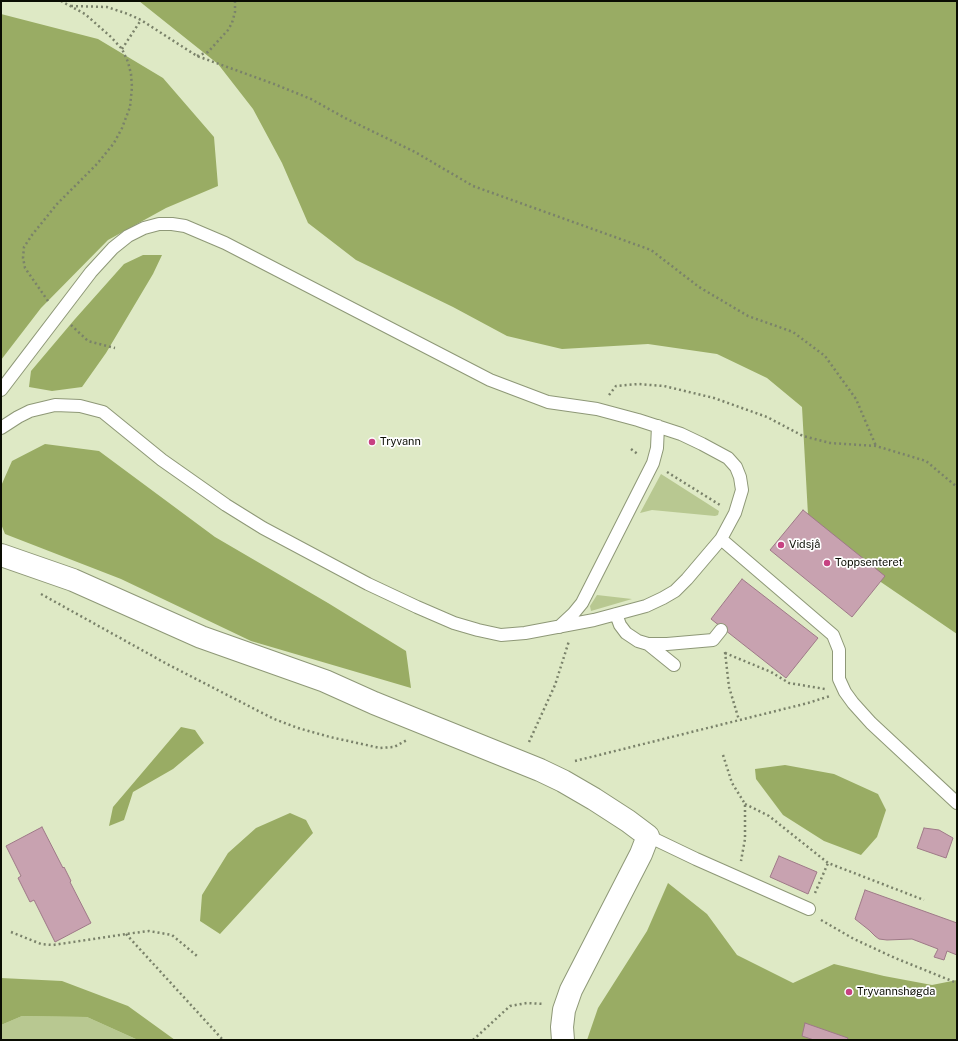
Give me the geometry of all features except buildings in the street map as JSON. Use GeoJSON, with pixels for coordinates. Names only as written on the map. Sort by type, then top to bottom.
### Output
{"type":"FeatureCollection","features":[{"type":"Feature","properties":{"kind":"street"},"geometry":{"type":"LineString","coordinates":[[1,554],[73,580],[201,637],[325,681],[540,770],[594,799],[648,836],[641,854],[571,990],[564,1010],[562,1027],[563,1040]]}},
{"type":"Feature","properties":{"kind":"lane"},"geometry":{"type":"LineString","coordinates":[[1,390],[91,272],[118,244],[128,236],[144,228],[159,224],[172,224],[186,226],[226,243],[490,380],[548,402],[597,409],[658,426],[702,444],[728,458],[736,467],[740,476],[742,490],[735,513],[721,539],[675,591],[646,606],[616,614],[559,627],[525,633],[501,635],[454,623],[396,597],[368,584],[263,528],[226,505],[162,460],[103,412],[80,406],[55,405],[30,411],[1,428]]}},
{"type":"Feature","properties":{"kind":"lane"},"geometry":{"type":"LineString","coordinates":[[559,627],[582,603],[653,463],[657,448],[658,426]]}},
{"type":"Feature","properties":{"kind":"lane"},"geometry":{"type":"LineString","coordinates":[[721,539],[833,635],[839,650],[839,679],[845,692],[853,703],[871,723],[957,803]]}},
{"type":"Feature","properties":{"kind":"lane"},"geometry":{"type":"LineString","coordinates":[[616,614],[620,625],[626,633],[638,641],[648,644],[713,640],[721,630]]}},
{"type":"Feature","properties":{"kind":"lane"},"geometry":{"type":"LineString","coordinates":[[648,644],[674,665]]}},
{"type":"Feature","properties":{"kind":"lane"},"geometry":{"type":"LineString","coordinates":[[648,836],[809,909]]}},
{"type":"Feature","properties":{"kind":"path"},"geometry":{"type":"LineString","coordinates":[[60,1],[85,14],[122,49],[128,62],[131,74],[132,87],[130,107],[122,128],[107,152],[58,204],[32,235],[24,247],[23,258],[25,268],[58,315],[75,327],[88,341],[115,348]]}},
{"type":"Feature","properties":{"kind":"path"},"geometry":{"type":"LineString","coordinates":[[197,56],[208,52],[228,30],[235,12],[234,1]]}},
{"type":"Feature","properties":{"kind":"path"},"geometry":{"type":"LineString","coordinates":[[72,6],[107,7],[141,20],[197,56],[274,84],[311,100],[415,152],[473,186],[651,250],[699,286],[748,316],[793,332],[825,356],[856,399],[876,446]]}},
{"type":"Feature","properties":{"kind":"path"},"geometry":{"type":"LineString","coordinates":[[122,49],[141,20]]}},
{"type":"Feature","properties":{"kind":"path"},"geometry":{"type":"LineString","coordinates":[[597,409],[616,386],[638,384],[664,386],[714,398],[767,417],[803,436],[830,443],[876,446],[926,461],[957,487]]}},
{"type":"Feature","properties":{"kind":"path"},"geometry":{"type":"LineString","coordinates":[[631,449],[735,513]]}},
{"type":"Feature","properties":{"kind":"path"},"geometry":{"type":"LineString","coordinates":[[35,591],[167,664],[274,719],[324,735],[380,748],[394,747],[408,740],[414,740]]}},
{"type":"Feature","properties":{"kind":"path"},"geometry":{"type":"LineString","coordinates":[[516,761],[532,737],[555,685],[566,653],[573,624]]}},
{"type":"Feature","properties":{"kind":"path"},"geometry":{"type":"LineString","coordinates":[[713,640],[725,653],[771,672],[789,683],[845,692]]}},
{"type":"Feature","properties":{"kind":"path"},"geometry":{"type":"LineString","coordinates":[[725,653],[729,687],[739,720]]}},
{"type":"Feature","properties":{"kind":"path"},"geometry":{"type":"LineString","coordinates":[[540,770],[808,703],[845,692]]}},
{"type":"Feature","properties":{"kind":"path"},"geometry":{"type":"LineString","coordinates":[[723,755],[732,783],[745,804],[769,816],[828,863],[924,900]]}},
{"type":"Feature","properties":{"kind":"path"},"geometry":{"type":"LineString","coordinates":[[736,877],[745,839],[745,804]]}},
{"type":"Feature","properties":{"kind":"path"},"geometry":{"type":"LineString","coordinates":[[828,863],[809,909],[812,915],[854,939],[895,958],[957,983]]}},
{"type":"Feature","properties":{"kind":"path"},"geometry":{"type":"LineString","coordinates":[[11,932],[41,944],[53,945],[149,932],[172,935],[198,956]]}},
{"type":"Feature","properties":{"kind":"path"},"geometry":{"type":"LineString","coordinates":[[126,934],[223,1040]]}},
{"type":"Feature","properties":{"kind":"path"},"geometry":{"type":"LineString","coordinates":[[473,1040],[510,1006],[527,1003],[543,1003],[564,1010]]}},
{"type":"Feature","properties":{"kind":"green space"},"geometry":{"type":"Polygon","coordinates":[[[139,1],[957,1],[957,634],[809,533],[802,407],[767,378],[717,354],[648,344],[562,349],[507,336],[453,307],[356,260],[308,223],[282,163],[253,109],[218,64],[139,1]]]}},
{"type":"Feature","properties":{"kind":"green space"},"geometry":{"type":"Polygon","coordinates":[[[1,14],[98,39],[163,78],[214,137],[218,186],[166,208],[108,240],[41,308],[1,360],[1,14]]]}},
{"type":"Feature","properties":{"kind":"green space"},"geometry":{"type":"Polygon","coordinates":[[[143,255],[162,255],[153,274],[106,353],[82,387],[52,391],[29,387],[31,371],[75,319],[124,264],[143,255]]]}},
{"type":"Feature","properties":{"kind":"green space"},"geometry":{"type":"Polygon","coordinates":[[[45,444],[99,451],[215,537],[328,603],[406,651],[411,688],[251,641],[121,579],[5,534],[1,524],[1,486],[12,461],[45,444]]]}},
{"type":"Feature","properties":{"kind":"green space"},"geometry":{"type":"Polygon","coordinates":[[[661,474],[719,511],[718,515],[715,516],[652,510],[640,513],[661,474]]]}},
{"type":"Feature","properties":{"kind":"green space"},"geometry":{"type":"Polygon","coordinates":[[[597,595],[632,599],[591,611],[590,606],[597,595]]]}},
{"type":"Feature","properties":{"kind":"green space"},"geometry":{"type":"Polygon","coordinates":[[[181,727],[195,730],[204,743],[173,769],[133,792],[124,820],[109,826],[113,807],[181,727]]]}},
{"type":"Feature","properties":{"kind":"green space"},"geometry":{"type":"Polygon","coordinates":[[[785,765],[834,774],[878,794],[886,810],[877,837],[861,855],[824,841],[783,815],[756,779],[755,769],[785,765]]]}},
{"type":"Feature","properties":{"kind":"green space"},"geometry":{"type":"Polygon","coordinates":[[[290,813],[306,820],[313,833],[220,934],[200,921],[202,895],[228,853],[256,828],[290,813]]]}},
{"type":"Feature","properties":{"kind":"green space"},"geometry":{"type":"Polygon","coordinates":[[[668,883],[707,914],[737,955],[793,983],[834,964],[884,976],[932,985],[957,980],[957,1040],[587,1040],[598,1008],[647,931],[668,883]]]}},
{"type":"Feature","properties":{"kind":"green space"},"geometry":{"type":"Polygon","coordinates":[[[1,978],[62,981],[128,1006],[175,1040],[138,1040],[87,1017],[22,1016],[1,1025],[1,978]]]}},
{"type":"Feature","properties":{"kind":"green space"},"geometry":{"type":"Polygon","coordinates":[[[22,1016],[87,1017],[138,1040],[1,1040],[1,1025],[22,1016]]]}},
{"type":"Feature","properties":{"kind":"place","name":"Tryvann"},"geometry":{"type":"Point","coordinates":[372,442]}},
{"type":"Feature","properties":{"kind":"place","name":"Vidsjå"},"geometry":{"type":"Point","coordinates":[781,545]}},
{"type":"Feature","properties":{"kind":"place","name":"Toppsenteret"},"geometry":{"type":"Point","coordinates":[827,563]}},
{"type":"Feature","properties":{"kind":"place","name":"Tryvannshøgda"},"geometry":{"type":"Point","coordinates":[849,992]}}]}
